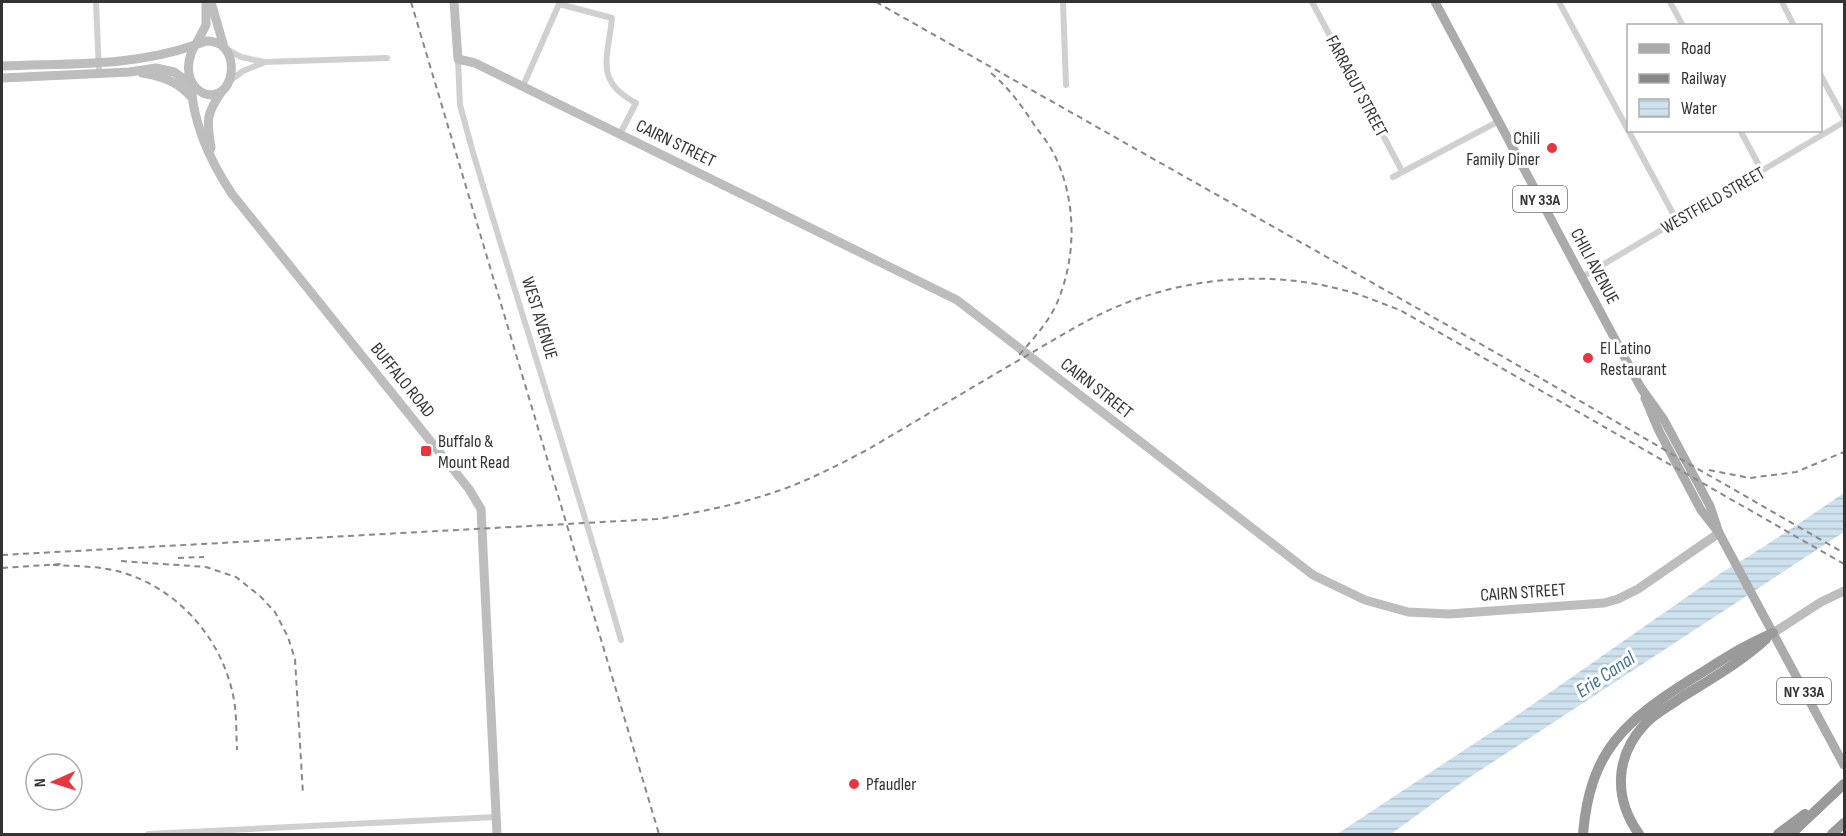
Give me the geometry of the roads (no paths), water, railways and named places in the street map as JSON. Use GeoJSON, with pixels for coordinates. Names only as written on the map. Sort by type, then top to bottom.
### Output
{"type":"FeatureCollection","features":[{"type":"Feature","properties":{"kind":"highway"},"geometry":{"type":"LineString","coordinates":[[1583,834],[1585,808],[1596,773],[1612,743],[1624,730],[1654,703],[1748,643],[1773,633]]}},
{"type":"Feature","properties":{"kind":"highway"},"geometry":{"type":"LineString","coordinates":[[1639,834],[1627,813],[1621,792],[1626,752],[1636,735],[1658,713],[1752,652],[1773,633]]}},
{"type":"Feature","properties":{"kind":"highway"},"geometry":{"type":"LineString","coordinates":[[1791,834],[1845,784]]}},
{"type":"Feature","properties":{"kind":"highway"},"geometry":{"type":"LineString","coordinates":[[1778,834],[1832,795]]}},
{"type":"Feature","properties":{"kind":"highway"},"geometry":{"type":"LineString","coordinates":[[1832,834],[1845,823]]}},
{"type":"Feature","properties":{"kind":"main road"},"geometry":{"type":"LineString","coordinates":[[191,84],[188,66],[195,45],[206,25],[206,2]]}},
{"type":"Feature","properties":{"kind":"main road"},"geometry":{"type":"LineString","coordinates":[[2,78],[163,69],[174,72],[204,94],[213,95],[226,86],[231,64],[224,48],[212,2]]}},
{"type":"Feature","properties":{"kind":"main road","name":"WEST AVENUE"},"geometry":{"type":"LineString","coordinates":[[454,2],[458,59]]}},
{"type":"Feature","properties":{"kind":"main road","name":"CHILI AVENUE"},"geometry":{"type":"LineString","coordinates":[[1435,2],[1641,388],[1659,431],[1701,510],[1719,533],[1845,765]]}},
{"type":"Feature","properties":{"kind":"main road"},"geometry":{"type":"LineString","coordinates":[[2,66],[152,58],[211,41],[224,48]]}},
{"type":"Feature","properties":{"kind":"main road","name":"CAIRN STREET"},"geometry":{"type":"LineString","coordinates":[[458,59],[475,63],[523,86],[957,300],[1313,575],[1365,600],[1408,612],[1449,614],[1604,603],[1638,589],[1719,533]]}},
{"type":"Feature","properties":{"kind":"main road"},"geometry":{"type":"LineString","coordinates":[[130,72],[166,78],[182,87],[192,98]]}},
{"type":"Feature","properties":{"kind":"main road","name":"BUFFALO ROAD"},"geometry":{"type":"LineString","coordinates":[[191,84],[200,134],[220,176],[237,202],[281,253],[478,502],[482,518],[496,834]]}},
{"type":"Feature","properties":{"kind":"main road","name":"BUFFALO ROAD"},"geometry":{"type":"LineString","coordinates":[[212,157],[208,113],[226,86]]}},
{"type":"Feature","properties":{"kind":"main road"},"geometry":{"type":"LineString","coordinates":[[1773,633],[1821,602],[1845,591]]}},
{"type":"Feature","properties":{"kind":"street"},"geometry":{"type":"LineString","coordinates":[[96,2],[99,72]]}},
{"type":"Feature","properties":{"kind":"street"},"geometry":{"type":"LineString","coordinates":[[1063,2],[1066,85]]}},
{"type":"Feature","properties":{"kind":"street","name":"FARRAGUT STREET"},"geometry":{"type":"LineString","coordinates":[[1312,2],[1402,171]]}},
{"type":"Feature","properties":{"kind":"street"},"geometry":{"type":"LineString","coordinates":[[1559,2],[1627,128]]}},
{"type":"Feature","properties":{"kind":"street"},"geometry":{"type":"LineString","coordinates":[[1670,2],[1682,24]]}},
{"type":"Feature","properties":{"kind":"street"},"geometry":{"type":"LineString","coordinates":[[1782,2],[1793,24]]}},
{"type":"Feature","properties":{"kind":"street"},"geometry":{"type":"LineString","coordinates":[[523,86],[559,4],[612,18],[607,64],[609,79],[616,91],[636,104],[620,134]]}},
{"type":"Feature","properties":{"kind":"street"},"geometry":{"type":"LineString","coordinates":[[224,48],[241,57],[264,62],[387,58]]}},
{"type":"Feature","properties":{"kind":"street","name":"WEST AVENUE"},"geometry":{"type":"LineString","coordinates":[[458,59],[460,105],[472,149],[561,444],[589,528],[621,640]]}},
{"type":"Feature","properties":{"kind":"street"},"geometry":{"type":"LineString","coordinates":[[226,86],[243,71],[264,62]]}},
{"type":"Feature","properties":{"kind":"street"},"geometry":{"type":"LineString","coordinates":[[1822,76],[1845,120]]}},
{"type":"Feature","properties":{"kind":"street","name":"WESTFIELD STREET"},"geometry":{"type":"LineString","coordinates":[[1582,277],[1845,120]]}},
{"type":"Feature","properties":{"kind":"street"},"geometry":{"type":"LineString","coordinates":[[1393,177],[1498,121]]}},
{"type":"Feature","properties":{"kind":"street"},"geometry":{"type":"LineString","coordinates":[[1629,132],[1677,221]]}},
{"type":"Feature","properties":{"kind":"street"},"geometry":{"type":"LineString","coordinates":[[1741,132],[1762,171]]}},
{"type":"Feature","properties":{"kind":"street"},"geometry":{"type":"LineString","coordinates":[[148,834],[496,817]]}},
{"type":"Feature","properties":{"kind":"water","name":"Erie Canal"},"geometry":{"type":"Polygon","coordinates":[[[1844,493],[1844,532],[1464,781],[1391,834],[1337,834],[1516,716],[1721,573],[1844,493]]]}},
{"type":"Feature","properties":{"kind":"railway"},"geometry":{"type":"LineString","coordinates":[[411,2],[659,834]]}},
{"type":"Feature","properties":{"kind":"railway"},"geometry":{"type":"LineString","coordinates":[[876,2],[1500,355],[1844,553]]}},
{"type":"Feature","properties":{"kind":"railway"},"geometry":{"type":"LineString","coordinates":[[991,73],[1015,98],[1051,149],[1067,189],[1072,228],[1068,266],[1057,303],[1040,330],[1019,355]]}},
{"type":"Feature","properties":{"kind":"railway"},"geometry":{"type":"LineString","coordinates":[[2,555],[657,519],[707,510],[773,493],[837,465],[1105,312],[1165,290],[1229,280],[1262,279],[1326,286],[1357,294],[1400,310],[1844,564]]}},
{"type":"Feature","properties":{"kind":"railway"},"geometry":{"type":"LineString","coordinates":[[1709,470],[1750,478],[1796,472],[1844,452]]}},
{"type":"Feature","properties":{"kind":"railway"},"geometry":{"type":"LineString","coordinates":[[178,558],[204,557]]}},
{"type":"Feature","properties":{"kind":"railway"},"geometry":{"type":"LineString","coordinates":[[121,561],[206,567],[236,577],[260,596],[275,612],[288,637],[295,659],[303,794]]}},
{"type":"Feature","properties":{"kind":"railway"},"geometry":{"type":"LineString","coordinates":[[2,568],[61,564]]}},
{"type":"Feature","properties":{"kind":"railway"},"geometry":{"type":"LineString","coordinates":[[53,565],[101,568],[138,578],[158,589],[193,617],[207,634],[227,674],[236,716],[237,750]]}},
{"type":"Feature","properties":{"kind":"place","name":"Chili Family Diner"},"geometry":{"type":"Point","coordinates":[1552,148]}},
{"type":"Feature","properties":{"kind":"place","name":"El Latino Restaurant"},"geometry":{"type":"Point","coordinates":[1588,358]}},
{"type":"Feature","properties":{"kind":"place","name":"Buffalo & Mount Read"},"geometry":{"type":"Point","coordinates":[426,451]}},
{"type":"Feature","properties":{"kind":"place","name":"Pfaudler"},"geometry":{"type":"Point","coordinates":[854,784]}}]}
